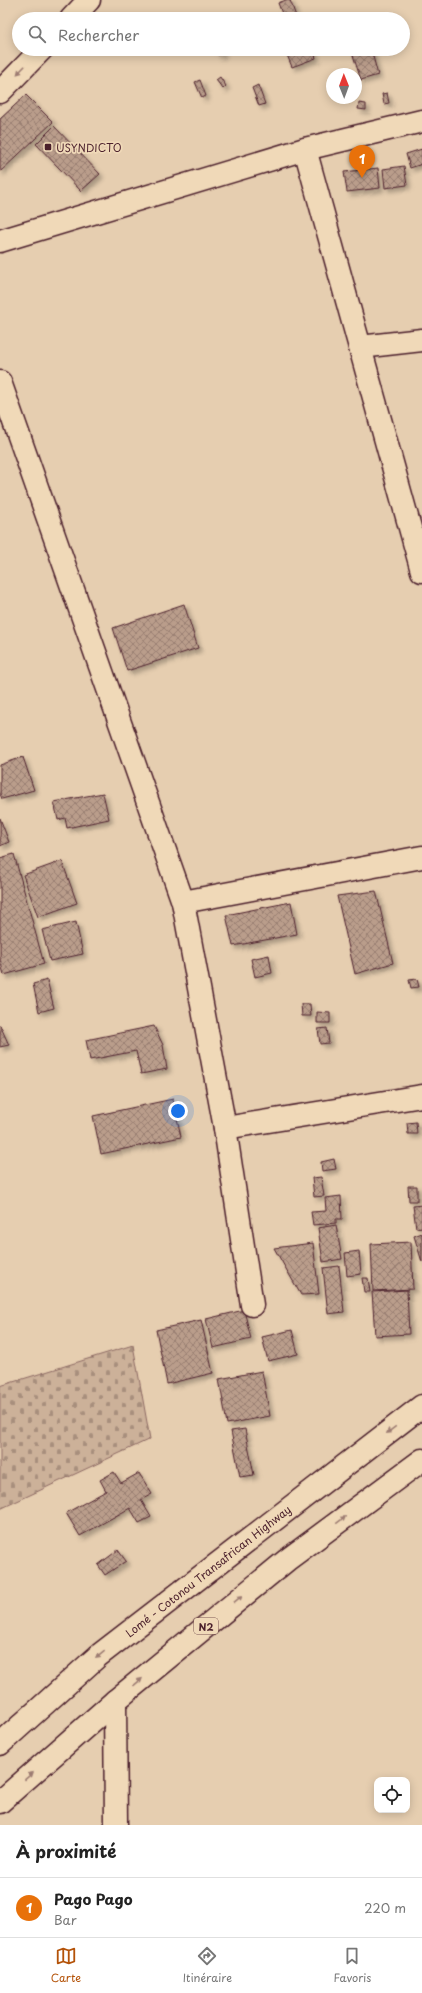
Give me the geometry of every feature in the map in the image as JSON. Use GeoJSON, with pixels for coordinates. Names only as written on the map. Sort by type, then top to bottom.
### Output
{"type":"FeatureCollection","features":[{"type":"Feature","properties":{"kind":"main road"},"geometry":{"type":"LineString","coordinates":[[78,12],[90,0]]}},
{"type":"Feature","properties":{"kind":"main road"},"geometry":{"type":"LineString","coordinates":[[0,92],[35,56]]}},
{"type":"Feature","properties":{"kind":"main road"},"geometry":{"type":"LineString","coordinates":[[0,241],[305,149],[422,121]]}},
{"type":"Feature","properties":{"kind":"main road"},"geometry":{"type":"LineString","coordinates":[[305,149],[422,571]]}},
{"type":"Feature","properties":{"kind":"main road"},"geometry":{"type":"LineString","coordinates":[[360,347],[422,340]]}},
{"type":"Feature","properties":{"kind":"main road"},"geometry":{"type":"LineString","coordinates":[[0,382],[183,902],[225,1128],[252,1305]]}},
{"type":"Feature","properties":{"kind":"main road"},"geometry":{"type":"LineString","coordinates":[[183,902],[422,857]]}},
{"type":"Feature","properties":{"kind":"main road"},"geometry":{"type":"LineString","coordinates":[[225,1128],[422,1096]]}},
{"type":"Feature","properties":{"kind":"main road","name":"Lomé - Cotonou Transafrican Highway"},"geometry":{"type":"LineString","coordinates":[[0,1744],[98,1656],[422,1406]]}},
{"type":"Feature","properties":{"kind":"main road","name":"N2"},"geometry":{"type":"LineString","coordinates":[[0,1802],[115,1701],[287,1560],[422,1460]]}},
{"type":"Feature","properties":{"kind":"main road"},"geometry":{"type":"LineString","coordinates":[[115,1701],[116,1825]]}},
{"type":"Feature","properties":{"kind":"green space"},"geometry":{"type":"Polygon","coordinates":[[[133,1345],[150,1439],[0,1509],[0,1386],[133,1345]]]}},
{"type":"Feature","properties":{"kind":"building"},"geometry":{"type":"Polygon","coordinates":[[[290,0],[294,12],[281,12],[278,3],[290,0]]]}},
{"type":"Feature","properties":{"kind":"building"},"geometry":{"type":"Polygon","coordinates":[[[287,56],[315,56],[316,58],[292,67],[287,56]]]}},
{"type":"Feature","properties":{"kind":"building"},"geometry":{"type":"Polygon","coordinates":[[[353,56],[373,56],[378,75],[362,80],[362,68],[357,68],[353,56]]]}},
{"type":"Feature","properties":{"kind":"building"},"geometry":{"type":"Polygon","coordinates":[[[220,77],[226,86],[223,89],[216,80],[220,77]]]}},
{"type":"Feature","properties":{"kind":"building"},"geometry":{"type":"Polygon","coordinates":[[[200,80],[206,96],[202,98],[195,82],[200,80]]]}},
{"type":"Feature","properties":{"kind":"building"},"geometry":{"type":"Polygon","coordinates":[[[258,85],[265,104],[259,106],[252,88],[258,85]]]}},
{"type":"Feature","properties":{"kind":"building"},"geometry":{"type":"Polygon","coordinates":[[[387,93],[389,103],[384,104],[382,94],[387,93]]]}},
{"type":"Feature","properties":{"kind":"building"},"geometry":{"type":"Polygon","coordinates":[[[26,95],[53,122],[0,172],[0,119],[26,95]]]}},
{"type":"Feature","properties":{"kind":"building"},"geometry":{"type":"Polygon","coordinates":[[[359,104],[366,104],[366,110],[358,109],[359,104]]]}},
{"type":"Feature","properties":{"kind":"building"},"geometry":{"type":"Polygon","coordinates":[[[54,126],[100,174],[81,191],[36,144],[54,126]]]}},
{"type":"Feature","properties":{"kind":"building"},"geometry":{"type":"Polygon","coordinates":[[[422,149],[422,164],[410,168],[406,154],[422,149]]]}},
{"type":"Feature","properties":{"kind":"building"},"geometry":{"type":"Polygon","coordinates":[[[404,166],[407,185],[385,188],[383,169],[404,166]]]}},
{"type":"Feature","properties":{"kind":"building"},"geometry":{"type":"Polygon","coordinates":[[[378,168],[380,188],[347,192],[344,172],[378,168]]]}},
{"type":"Feature","properties":{"kind":"building"},"geometry":{"type":"Polygon","coordinates":[[[184,604],[198,648],[127,671],[113,628],[184,604]]]}},
{"type":"Feature","properties":{"kind":"building"},"geometry":{"type":"Polygon","coordinates":[[[23,757],[34,790],[2,799],[0,794],[0,765],[23,757]]]}},
{"type":"Feature","properties":{"kind":"building"},"geometry":{"type":"Polygon","coordinates":[[[103,793],[109,819],[67,828],[65,818],[58,820],[54,802],[103,793]]]}},
{"type":"Feature","properties":{"kind":"building"},"geometry":{"type":"Polygon","coordinates":[[[0,818],[9,842],[0,846],[0,818]]]}},
{"type":"Feature","properties":{"kind":"building"},"geometry":{"type":"Polygon","coordinates":[[[14,854],[44,964],[4,975],[0,960],[0,858],[14,854]]]}},
{"type":"Feature","properties":{"kind":"building"},"geometry":{"type":"Polygon","coordinates":[[[62,861],[77,903],[38,917],[23,875],[62,861]]]}},
{"type":"Feature","properties":{"kind":"building"},"geometry":{"type":"Polygon","coordinates":[[[376,891],[393,963],[355,974],[337,896],[376,891]]]}},
{"type":"Feature","properties":{"kind":"building"},"geometry":{"type":"Polygon","coordinates":[[[291,902],[297,934],[233,946],[226,915],[291,902]]]}},
{"type":"Feature","properties":{"kind":"building"},"geometry":{"type":"Polygon","coordinates":[[[76,922],[83,954],[50,961],[42,930],[76,922]]]}},
{"type":"Feature","properties":{"kind":"building"},"geometry":{"type":"Polygon","coordinates":[[[269,955],[272,973],[255,977],[251,959],[269,955]]]}},
{"type":"Feature","properties":{"kind":"building"},"geometry":{"type":"Polygon","coordinates":[[[417,979],[419,987],[411,988],[409,980],[417,979]]]}},
{"type":"Feature","properties":{"kind":"building"},"geometry":{"type":"Polygon","coordinates":[[[47,980],[54,1008],[39,1012],[33,984],[47,980]]]}},
{"type":"Feature","properties":{"kind":"building"},"geometry":{"type":"Polygon","coordinates":[[[301,1004],[310,1004],[311,1016],[302,1016],[301,1004]]]}},
{"type":"Feature","properties":{"kind":"building"},"geometry":{"type":"Polygon","coordinates":[[[317,1012],[330,1013],[330,1023],[317,1023],[317,1012]]]}},
{"type":"Feature","properties":{"kind":"building"},"geometry":{"type":"Polygon","coordinates":[[[0,1025],[9,1045],[0,1047],[0,1025]]]}},
{"type":"Feature","properties":{"kind":"building"},"geometry":{"type":"Polygon","coordinates":[[[154,1026],[163,1045],[167,1069],[141,1074],[136,1051],[90,1060],[86,1040],[154,1026]]]}},
{"type":"Feature","properties":{"kind":"building"},"geometry":{"type":"Polygon","coordinates":[[[327,1028],[329,1043],[320,1044],[318,1029],[327,1028]]]}},
{"type":"Feature","properties":{"kind":"building"},"geometry":{"type":"Polygon","coordinates":[[[173,1099],[181,1137],[101,1154],[93,1116],[173,1099]]]}},
{"type":"Feature","properties":{"kind":"building"},"geometry":{"type":"Polygon","coordinates":[[[416,1122],[417,1134],[408,1134],[407,1123],[416,1122]]]}},
{"type":"Feature","properties":{"kind":"building"},"geometry":{"type":"Polygon","coordinates":[[[334,1159],[336,1169],[322,1171],[321,1162],[334,1159]]]}},
{"type":"Feature","properties":{"kind":"building"},"geometry":{"type":"Polygon","coordinates":[[[321,1177],[324,1196],[314,1197],[312,1178],[321,1177]]]}},
{"type":"Feature","properties":{"kind":"building"},"geometry":{"type":"Polygon","coordinates":[[[408,1186],[417,1186],[417,1201],[409,1201],[408,1186]]]}},
{"type":"Feature","properties":{"kind":"building"},"geometry":{"type":"Polygon","coordinates":[[[341,1196],[342,1219],[336,1219],[336,1223],[313,1225],[311,1212],[326,1211],[325,1198],[341,1196]]]}},
{"type":"Feature","properties":{"kind":"building"},"geometry":{"type":"Polygon","coordinates":[[[422,1205],[422,1227],[416,1228],[413,1206],[422,1205]]]}},
{"type":"Feature","properties":{"kind":"building"},"geometry":{"type":"Polygon","coordinates":[[[336,1225],[342,1259],[323,1262],[318,1228],[336,1225]]]}},
{"type":"Feature","properties":{"kind":"building"},"geometry":{"type":"Polygon","coordinates":[[[422,1233],[422,1262],[414,1236],[422,1233]]]}},
{"type":"Feature","properties":{"kind":"building"},"geometry":{"type":"Polygon","coordinates":[[[411,1242],[413,1289],[373,1291],[371,1244],[411,1242]]]}},
{"type":"Feature","properties":{"kind":"building"},"geometry":{"type":"Polygon","coordinates":[[[313,1243],[319,1294],[301,1295],[274,1248],[313,1243]]]}},
{"type":"Feature","properties":{"kind":"building"},"geometry":{"type":"Polygon","coordinates":[[[359,1251],[361,1274],[347,1276],[345,1253],[359,1251]]]}},
{"type":"Feature","properties":{"kind":"building"},"geometry":{"type":"Polygon","coordinates":[[[339,1266],[344,1312],[328,1314],[323,1268],[339,1266]]]}},
{"type":"Feature","properties":{"kind":"building"},"geometry":{"type":"Polygon","coordinates":[[[362,1278],[368,1278],[370,1292],[364,1292],[362,1278]]]}},
{"type":"Feature","properties":{"kind":"building"},"geometry":{"type":"Polygon","coordinates":[[[407,1290],[409,1334],[375,1336],[372,1292],[407,1290]]]}},
{"type":"Feature","properties":{"kind":"building"},"geometry":{"type":"Polygon","coordinates":[[[244,1310],[251,1339],[213,1348],[206,1319],[244,1310]]]}},
{"type":"Feature","properties":{"kind":"building"},"geometry":{"type":"Polygon","coordinates":[[[201,1320],[213,1373],[167,1384],[156,1330],[201,1320]]]}},
{"type":"Feature","properties":{"kind":"building"},"geometry":{"type":"Polygon","coordinates":[[[292,1330],[298,1354],[268,1361],[262,1337],[292,1330]]]}},
{"type":"Feature","properties":{"kind":"building"},"geometry":{"type":"Polygon","coordinates":[[[262,1371],[270,1416],[227,1424],[219,1379],[262,1371]]]}},
{"type":"Feature","properties":{"kind":"building"},"geometry":{"type":"Polygon","coordinates":[[[245,1429],[254,1475],[240,1477],[231,1431],[245,1429]]]}},
{"type":"Feature","properties":{"kind":"building"},"geometry":{"type":"Polygon","coordinates":[[[114,1472],[121,1483],[139,1473],[152,1494],[141,1500],[151,1517],[139,1523],[130,1508],[80,1536],[66,1513],[106,1491],[100,1480],[114,1472]]]}},
{"type":"Feature","properties":{"kind":"building"},"geometry":{"type":"Polygon","coordinates":[[[118,1550],[126,1561],[105,1575],[98,1565],[118,1550]]]}},
{"type":"Feature","properties":{"kind":"place","name":"USYNDICTO"},"geometry":{"type":"Point","coordinates":[48,147]}},
{"type":"Feature","properties":{"kind":"place","name":"Pago Pago"},"geometry":{"type":"Point","coordinates":[362,178]}}]}
